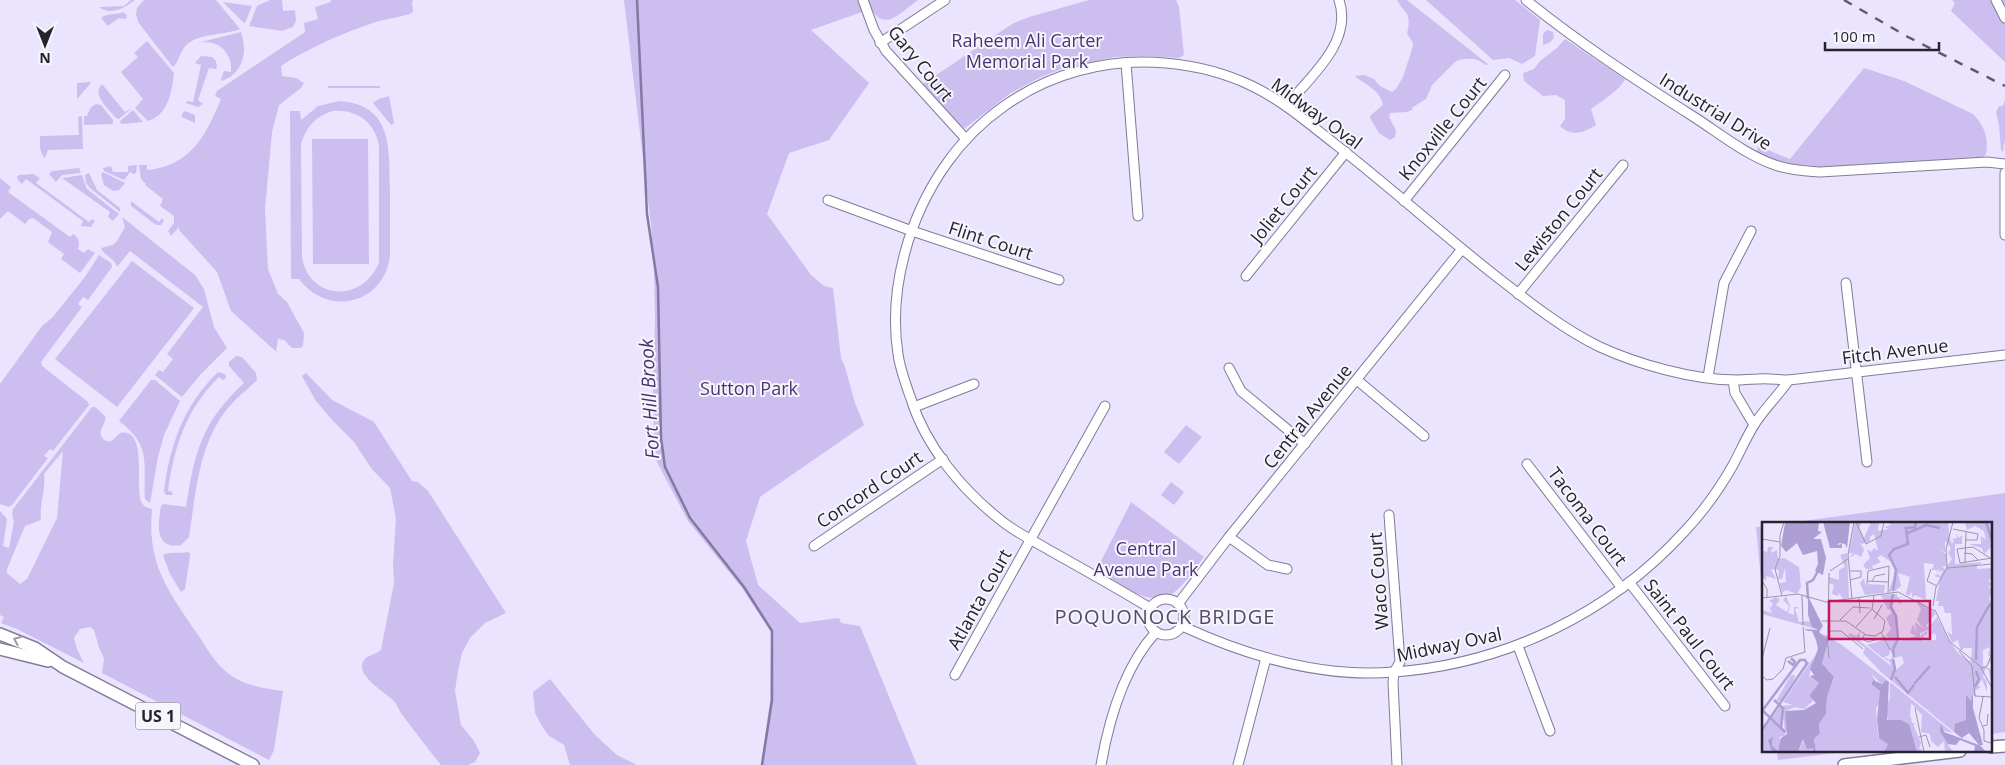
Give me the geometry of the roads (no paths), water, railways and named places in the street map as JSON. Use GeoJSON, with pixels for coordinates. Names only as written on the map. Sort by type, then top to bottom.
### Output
{"type":"FeatureCollection","features":[{"type":"Feature","properties":{"kind":"main road","name":"US 1"},"geometry":{"type":"LineString","coordinates":[[0,634],[34,648],[63,666],[253,765]]}},
{"type":"Feature","properties":{"kind":"main road","name":"US 1"},"geometry":{"type":"LineString","coordinates":[[0,649],[63,666]]}},
{"type":"Feature","properties":{"kind":"main road"},"geometry":{"type":"LineString","coordinates":[[1992,747],[2005,746]]}},
{"type":"Feature","properties":{"kind":"main road"},"geometry":{"type":"LineString","coordinates":[[1844,765],[1952,752]]}},
{"type":"Feature","properties":{"kind":"street","name":"Gary Court"},"geometry":{"type":"LineString","coordinates":[[863,0],[871,24],[880,42],[897,64],[965,138]]}},
{"type":"Feature","properties":{"kind":"street"},"geometry":{"type":"LineString","coordinates":[[880,42],[944,0]]}},
{"type":"Feature","properties":{"kind":"street"},"geometry":{"type":"LineString","coordinates":[[1286,106],[1331,52],[1338,40],[1342,18],[1338,0]]}},
{"type":"Feature","properties":{"kind":"street","name":"Industrial Drive"},"geometry":{"type":"LineString","coordinates":[[1526,0],[1547,18],[1608,62],[1738,145],[1775,165],[1795,170],[1820,172],[1987,162],[2005,164]]}},
{"type":"Feature","properties":{"kind":"street"},"geometry":{"type":"LineString","coordinates":[[1996,0],[2005,18]]}},
{"type":"Feature","properties":{"kind":"street"},"geometry":{"type":"LineString","coordinates":[[1126,63],[1138,216]]}},
{"type":"Feature","properties":{"kind":"street","name":"Midway Oval"},"geometry":{"type":"LineString","coordinates":[[1150,608],[1006,525],[979,502],[956,478],[914,408],[898,356],[896,325],[901,269],[920,211],[940,172],[965,138],[999,109],[1041,84],[1082,69],[1126,63],[1176,65],[1218,73],[1250,85],[1286,106],[1346,152],[1462,250],[1518,294],[1554,320],[1598,346],[1670,371],[1733,380],[1759,378],[1789,380]]}},
{"type":"Feature","properties":{"kind":"street","name":"Knoxville Court"},"geometry":{"type":"LineString","coordinates":[[1404,201],[1505,75]]}},
{"type":"Feature","properties":{"kind":"street","name":"Joliet Court"},"geometry":{"type":"LineString","coordinates":[[1246,276],[1346,152]]}},
{"type":"Feature","properties":{"kind":"street","name":"Lewiston Court"},"geometry":{"type":"LineString","coordinates":[[1518,294],[1623,165]]}},
{"type":"Feature","properties":{"kind":"street"},"geometry":{"type":"LineString","coordinates":[[2005,173],[2005,234]]}},
{"type":"Feature","properties":{"kind":"street","name":"Flint Court"},"geometry":{"type":"LineString","coordinates":[[828,200],[912,231],[1060,280]]}},
{"type":"Feature","properties":{"kind":"street"},"geometry":{"type":"LineString","coordinates":[[1708,377],[1724,283],[1751,231]]}},
{"type":"Feature","properties":{"kind":"street","name":"Central Avenue"},"geometry":{"type":"LineString","coordinates":[[1178,604],[1229,537],[1462,250]]}},
{"type":"Feature","properties":{"kind":"street"},"geometry":{"type":"LineString","coordinates":[[1846,283],[1868,462]]}},
{"type":"Feature","properties":{"kind":"street","name":"Fitch Avenue"},"geometry":{"type":"LineString","coordinates":[[1789,380],[2005,355]]}},
{"type":"Feature","properties":{"kind":"street"},"geometry":{"type":"LineString","coordinates":[[1230,368],[1240,391],[1305,444]]}},
{"type":"Feature","properties":{"kind":"street"},"geometry":{"type":"LineString","coordinates":[[1357,380],[1424,436]]}},
{"type":"Feature","properties":{"kind":"street"},"geometry":{"type":"LineString","coordinates":[[1733,380],[1735,393],[1754,426]]}},
{"type":"Feature","properties":{"kind":"street","name":"Midway Oval"},"geometry":{"type":"LineString","coordinates":[[1182,626],[1266,658],[1308,667],[1352,671],[1394,672],[1440,666],[1474,659],[1518,646],[1575,619],[1603,602],[1652,564],[1685,532],[1732,467],[1764,411],[1789,380]]}},
{"type":"Feature","properties":{"kind":"street"},"geometry":{"type":"LineString","coordinates":[[914,408],[974,384]]}},
{"type":"Feature","properties":{"kind":"street","name":"Atlanta Court"},"geometry":{"type":"LineString","coordinates":[[955,675],[1105,406]]}},
{"type":"Feature","properties":{"kind":"street","name":"Concord Court"},"geometry":{"type":"LineString","coordinates":[[814,546],[943,459]]}},
{"type":"Feature","properties":{"kind":"street","name":"Tacoma Court"},"geometry":{"type":"LineString","coordinates":[[1527,464],[1625,585]]}},
{"type":"Feature","properties":{"kind":"street","name":"Waco Court"},"geometry":{"type":"LineString","coordinates":[[1389,515],[1400,662],[1394,672],[1397,765]]}},
{"type":"Feature","properties":{"kind":"street"},"geometry":{"type":"LineString","coordinates":[[1229,537],[1268,565],[1287,569]]}},
{"type":"Feature","properties":{"kind":"street","name":"Saint Paul Court"},"geometry":{"type":"LineString","coordinates":[[1625,585],[1725,706]]}},
{"type":"Feature","properties":{"kind":"street"},"geometry":{"type":"LineString","coordinates":[[1163,599],[1171,600],[1178,604],[1184,615],[1182,626],[1171,634],[1163,635],[1156,632],[1149,623],[1148,614],[1150,608],[1156,602],[1163,599]]}},
{"type":"Feature","properties":{"kind":"street"},"geometry":{"type":"LineString","coordinates":[[1101,765],[1111,722],[1127,677],[1146,643],[1156,632]]}},
{"type":"Feature","properties":{"kind":"street"},"geometry":{"type":"LineString","coordinates":[[1518,646],[1550,732]]}},
{"type":"Feature","properties":{"kind":"street"},"geometry":{"type":"LineString","coordinates":[[1238,765],[1266,658]]}},
{"type":"Feature","properties":{"kind":"waterway","name":"Fort Hill Brook"},"geometry":{"type":"LineString","coordinates":[[637,0],[647,214],[658,287],[661,438],[665,467],[690,518],[744,587],[772,631],[772,700],[762,765]]}},
{"type":"Feature","properties":{"kind":"railway"},"geometry":{"type":"LineString","coordinates":[[1844,0],[1908,37],[2005,86]]}},
{"type":"Feature","properties":{"kind":"district","name":"POQUONOCK BRIDGE"},"geometry":{"type":"Point","coordinates":[1165,616]}},
{"type":"Feature","properties":{"kind":"park label","name":"Raheem Ali Carter Memorial Park"},"geometry":{"type":"Point","coordinates":[1027,50]}},
{"type":"Feature","properties":{"kind":"park label","name":"Sutton Park"},"geometry":{"type":"Point","coordinates":[749,388]}},
{"type":"Feature","properties":{"kind":"park label","name":"Central Avenue Park"},"geometry":{"type":"Point","coordinates":[1146,558]}}]}
